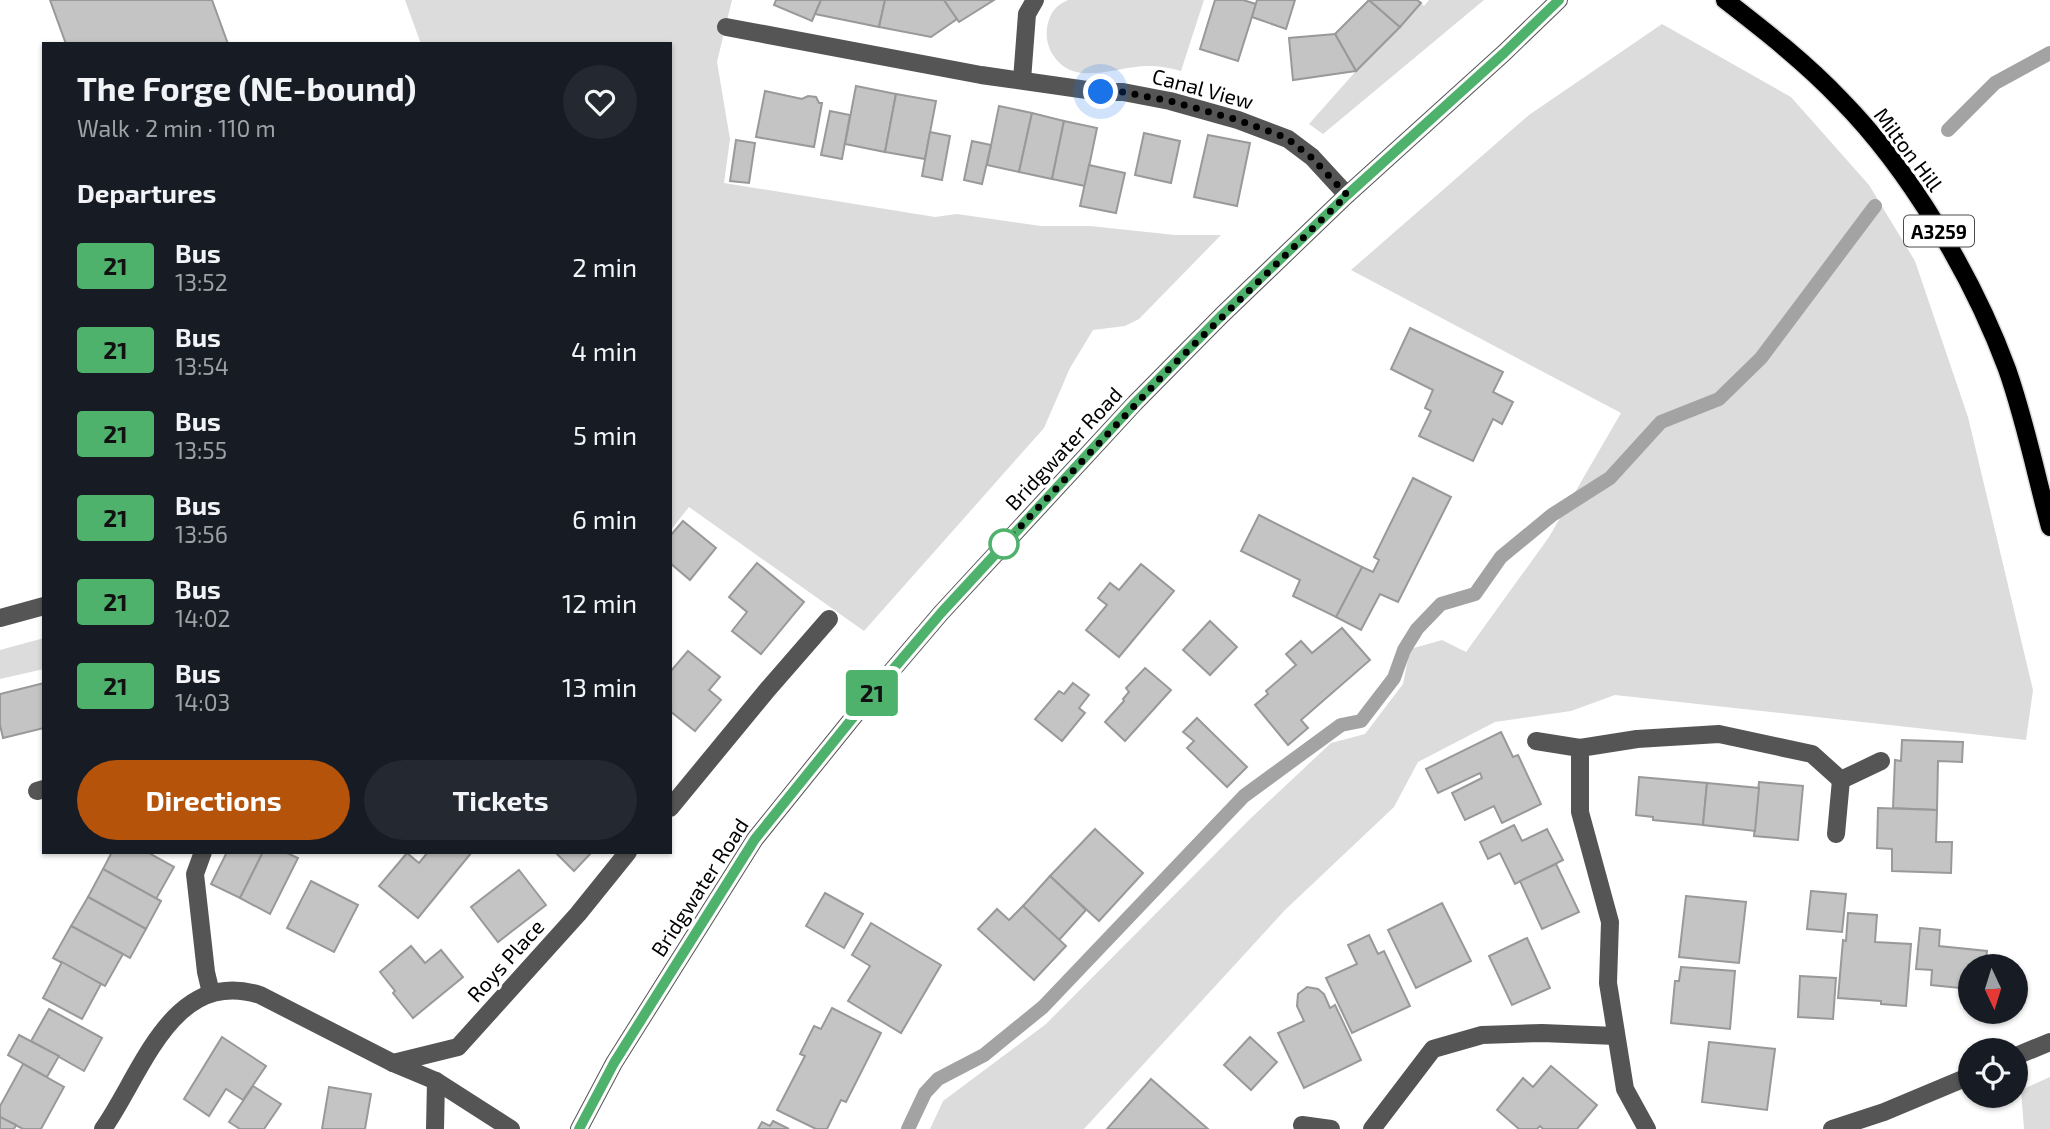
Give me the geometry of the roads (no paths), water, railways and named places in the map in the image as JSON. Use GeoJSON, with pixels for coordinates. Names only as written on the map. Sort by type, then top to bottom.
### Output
{"type":"FeatureCollection","features":[{"type":"Feature","properties":{"kind":"main road","name":"Milton Hill"},"geometry":{"type":"LineString","coordinates":[[1725,0],[1787,50],[1841,99],[1885,149],[1924,205],[1952,252],[2007,369],[2050,527]]}},
{"type":"Feature","properties":{"kind":"street"},"geometry":{"type":"LineString","coordinates":[[1023,80],[1027,14],[1035,0]]}},
{"type":"Feature","properties":{"kind":"street","name":"Bridgwater Road"},"geometry":{"type":"LineString","coordinates":[[579,1129],[614,1063],[755,839],[941,613],[1135,403],[1222,315],[1347,195],[1559,0]]}},
{"type":"Feature","properties":{"kind":"street","name":"Canal View"},"geometry":{"type":"LineString","coordinates":[[726,27],[953,70],[1101,92],[1123,92],[1170,101],[1251,124],[1288,139],[1301,148],[1347,195]]}},
{"type":"Feature","properties":{"kind":"street"},"geometry":{"type":"LineString","coordinates":[[0,618],[42,607]]}},
{"type":"Feature","properties":{"kind":"street"},"geometry":{"type":"LineString","coordinates":[[672,806],[829,619]]}},
{"type":"Feature","properties":{"kind":"street"},"geometry":{"type":"LineString","coordinates":[[1536,741],[1580,748],[1637,739],[1719,734],[1812,754],[1841,780]]}},
{"type":"Feature","properties":{"kind":"street"},"geometry":{"type":"LineString","coordinates":[[1580,748],[1580,812],[1610,922],[1608,982],[1625,1089],[1647,1129]]}},
{"type":"Feature","properties":{"kind":"street"},"geometry":{"type":"LineString","coordinates":[[1841,780],[1881,761]]}},
{"type":"Feature","properties":{"kind":"street"},"geometry":{"type":"LineString","coordinates":[[1836,835],[1841,780]]}},
{"type":"Feature","properties":{"kind":"street"},"geometry":{"type":"LineString","coordinates":[[202,854],[195,874],[206,972],[212,993]]}},
{"type":"Feature","properties":{"kind":"street","name":"Roys Place"},"geometry":{"type":"LineString","coordinates":[[393,1063],[458,1047],[578,914],[626,854]]}},
{"type":"Feature","properties":{"kind":"street"},"geometry":{"type":"LineString","coordinates":[[103,1129],[168,1023],[193,1001],[212,993],[234,989],[260,995],[436,1082],[510,1129]]}},
{"type":"Feature","properties":{"kind":"street"},"geometry":{"type":"LineString","coordinates":[[1372,1129],[1433,1049],[1482,1035],[1542,1032],[1616,1036]]}},
{"type":"Feature","properties":{"kind":"street"},"geometry":{"type":"LineString","coordinates":[[2028,1051],[2050,1042]]}},
{"type":"Feature","properties":{"kind":"street"},"geometry":{"type":"LineString","coordinates":[[1832,1129],[1884,1112],[1958,1081]]}},
{"type":"Feature","properties":{"kind":"street"},"geometry":{"type":"LineString","coordinates":[[435,1129],[436,1082]]}},
{"type":"Feature","properties":{"kind":"street"},"geometry":{"type":"LineString","coordinates":[[1302,1125],[1331,1129]]}},
{"type":"Feature","properties":{"kind":"waterway"},"geometry":{"type":"LineString","coordinates":[[1948,130],[1995,83],[2050,53]]}},
{"type":"Feature","properties":{"kind":"waterway"},"geometry":{"type":"LineString","coordinates":[[908,1129],[925,1093],[938,1079],[984,1055],[1043,1007],[1244,796],[1341,725],[1361,721],[1394,678],[1404,650],[1417,629],[1441,604],[1475,594],[1501,557],[1552,515],[1610,478],[1661,422],[1719,399],[1761,358],[1875,206]]}}]}
